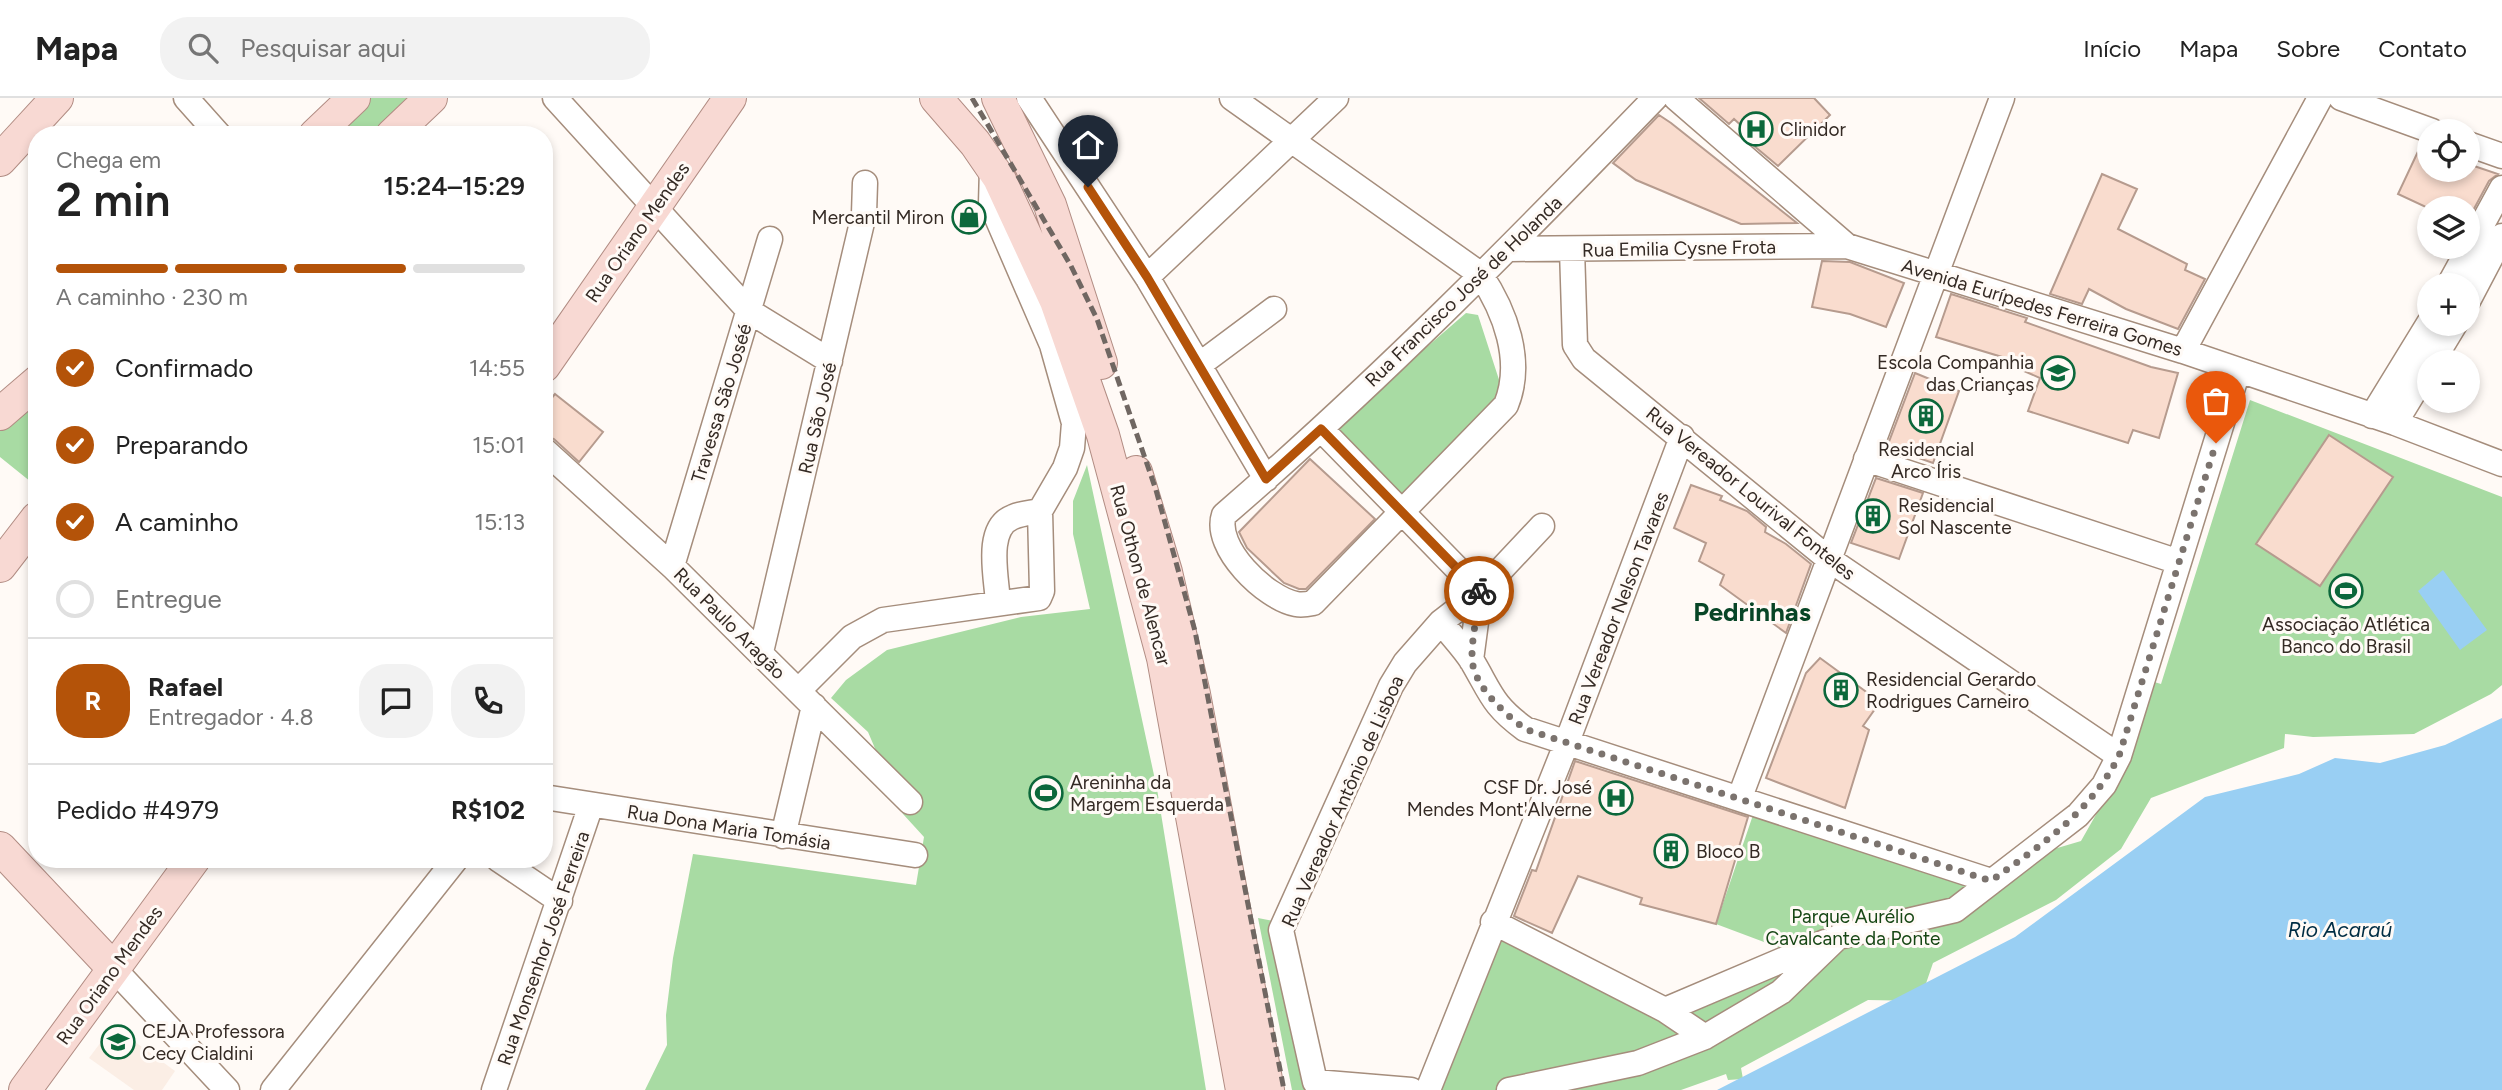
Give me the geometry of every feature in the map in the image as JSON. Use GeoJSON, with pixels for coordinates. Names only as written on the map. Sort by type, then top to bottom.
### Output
{"type":"FeatureCollection","features":[{"type":"Feature","properties":{"kind":"main road"},"geometry":{"type":"LineString","coordinates":[[31,126],[57,98]]}},
{"type":"Feature","properties":{"kind":"main road"},"geometry":{"type":"LineString","coordinates":[[324,126],[354,98]]}},
{"type":"Feature","properties":{"kind":"main road"},"geometry":{"type":"LineString","coordinates":[[401,126],[431,98]]}},
{"type":"Feature","properties":{"kind":"main road","name":"Rua Oriano Mendes"},"geometry":{"type":"LineString","coordinates":[[553,353],[730,98]]}},
{"type":"Feature","properties":{"kind":"main road","name":"Rua Othon de Alencar"},"geometry":{"type":"LineString","coordinates":[[936,98],[992,168],[1039,260],[1104,435],[1141,567],[1184,758],[1247,1071],[1268,1090]]}},
{"type":"Feature","properties":{"kind":"main road","name":"Rua Othon de Alencar"},"geometry":{"type":"LineString","coordinates":[[1012,101],[1029,156],[1066,250],[1166,572],[1194,694],[1247,1071]]}},
{"type":"Feature","properties":{"kind":"main road"},"geometry":{"type":"LineString","coordinates":[[0,160],[28,130]]}},
{"type":"Feature","properties":{"kind":"main road"},"geometry":{"type":"LineString","coordinates":[[2,407],[28,388]]}},
{"type":"Feature","properties":{"kind":"main road"},"geometry":{"type":"LineString","coordinates":[[0,566],[28,529]]}},
{"type":"Feature","properties":{"kind":"main road"},"geometry":{"type":"LineString","coordinates":[[0,848],[113,968]]}},
{"type":"Feature","properties":{"kind":"main road","name":"Rua Oriano Mendes"},"geometry":{"type":"LineString","coordinates":[[25,1090],[187,868]]}},
{"type":"Feature","properties":{"kind":"street"},"geometry":{"type":"LineString","coordinates":[[186,98],[211,126]]}},
{"type":"Feature","properties":{"kind":"street"},"geometry":{"type":"LineString","coordinates":[[555,98],[749,311],[830,361]]}},
{"type":"Feature","properties":{"kind":"street"},"geometry":{"type":"LineString","coordinates":[[1232,98],[1480,274],[1503,315],[1516,370],[1506,405],[1403,513]]}},
{"type":"Feature","properties":{"kind":"street"},"geometry":{"type":"LineString","coordinates":[[1147,277],[1336,98]]}},
{"type":"Feature","properties":{"kind":"street","name":"Rua Francisco José de Holanda"},"geometry":{"type":"LineString","coordinates":[[1403,513],[1313,603],[1298,605],[1284,600],[1244,570],[1224,539],[1220,526],[1224,515],[1321,429],[1510,248],[1655,98]]}},
{"type":"Feature","properties":{"kind":"street"},"geometry":{"type":"LineString","coordinates":[[1676,98],[1847,246]]}},
{"type":"Feature","properties":{"kind":"street"},"geometry":{"type":"LineString","coordinates":[[1740,797],[2002,98]]}},
{"type":"Feature","properties":{"kind":"street"},"geometry":{"type":"LineString","coordinates":[[2183,351],[2320,98]]}},
{"type":"Feature","properties":{"kind":"street"},"geometry":{"type":"LineString","coordinates":[[2341,98],[2417,126]]}},
{"type":"Feature","properties":{"kind":"street"},"geometry":{"type":"LineString","coordinates":[[1012,101],[1147,277],[1266,479]]}},
{"type":"Feature","properties":{"kind":"street"},"geometry":{"type":"LineString","coordinates":[[2480,148],[2502,156]]}},
{"type":"Feature","properties":{"kind":"street"},"geometry":{"type":"LineString","coordinates":[[782,836],[806,699],[852,637],[883,620],[1038,598],[1044,583],[1040,510],[1065,468],[1072,448],[1074,423],[1052,345],[991,204],[992,168]]}},
{"type":"Feature","properties":{"kind":"street","name":"Rua São José"},"geometry":{"type":"LineString","coordinates":[[761,652],[864,214],[865,183]]}},
{"type":"Feature","properties":{"kind":"street"},"geometry":{"type":"LineString","coordinates":[[2471,273],[2489,245],[2500,195]]}},
{"type":"Feature","properties":{"kind":"street","name":"Travessa São Joséé"},"geometry":{"type":"LineString","coordinates":[[672,566],[770,239]]}},
{"type":"Feature","properties":{"kind":"street","name":"Rua Emilia Cysne Frota"},"geometry":{"type":"LineString","coordinates":[[1510,248],[1847,246]]}},
{"type":"Feature","properties":{"kind":"street","name":"Avenida Eurípedes Ferreira Gomes"},"geometry":{"type":"LineString","coordinates":[[1847,246],[2183,351],[2502,464]]}},
{"type":"Feature","properties":{"kind":"street","name":"Rua Vereador Lourival Fonteles"},"geometry":{"type":"LineString","coordinates":[[1572,249],[1575,345],[1584,359],[1830,560],[2119,756]]}},
{"type":"Feature","properties":{"kind":"street"},"geometry":{"type":"LineString","coordinates":[[1199,365],[1274,309]]}},
{"type":"Feature","properties":{"kind":"street"},"geometry":{"type":"LineString","coordinates":[[2384,420],[2436,336]]}},
{"type":"Feature","properties":{"kind":"street"},"geometry":{"type":"LineString","coordinates":[[1665,1010],[1838,937],[1955,910],[2078,815],[2104,785],[2119,756],[2238,371]]}},
{"type":"Feature","properties":{"kind":"street"},"geometry":{"type":"LineString","coordinates":[[2384,420],[2417,381]]}},
{"type":"Feature","properties":{"kind":"street"},"geometry":{"type":"LineString","coordinates":[[1321,429],[1480,592],[1471,660]]}},
{"type":"Feature","properties":{"kind":"street","name":"Rua Vereador Nelson Tavares"},"geometry":{"type":"LineString","coordinates":[[1428,1090],[1567,742],[1682,437]]}},
{"type":"Feature","properties":{"kind":"street","name":"Rua Paulo Aragão"},"geometry":{"type":"LineString","coordinates":[[553,458],[672,566],[910,802]]}},
{"type":"Feature","properties":{"kind":"street"},"geometry":{"type":"LineString","coordinates":[[1866,459],[2179,562]]}},
{"type":"Feature","properties":{"kind":"street"},"geometry":{"type":"LineString","coordinates":[[998,603],[996,538],[1000,526],[1011,517],[1040,510]]}},
{"type":"Feature","properties":{"kind":"street","name":"Rua Vereador Antônio de Lisboa"},"geometry":{"type":"LineString","coordinates":[[1411,1090],[1315,1082],[1281,930],[1391,686],[1405,663],[1441,622],[1480,592],[1542,526]]}},
{"type":"Feature","properties":{"kind":"street"},"geometry":{"type":"LineString","coordinates":[[1441,622],[1471,660],[1487,693],[1503,713],[1525,729],[1991,881]]}},
{"type":"Feature","properties":{"kind":"street","name":"Rua Dona Maria Tomásia"},"geometry":{"type":"LineString","coordinates":[[553,799],[915,855]]}},
{"type":"Feature","properties":{"kind":"street","name":"Rua Monsenhor José Ferreira"},"geometry":{"type":"LineString","coordinates":[[494,1090],[591,805]]}},
{"type":"Feature","properties":{"kind":"street"},"geometry":{"type":"LineString","coordinates":[[273,1090],[449,868]]}},
{"type":"Feature","properties":{"kind":"street"},"geometry":{"type":"LineString","coordinates":[[511,868],[560,901]]}},
{"type":"Feature","properties":{"kind":"street"},"geometry":{"type":"LineString","coordinates":[[1493,922],[1665,1010],[1705,1037]]}},
{"type":"Feature","properties":{"kind":"street"},"geometry":{"type":"LineString","coordinates":[[1509,1090],[1638,1063],[1705,1037],[1780,992],[1838,937]]}},
{"type":"Feature","properties":{"kind":"street"},"geometry":{"type":"LineString","coordinates":[[113,968],[227,1090]]}},
{"type":"Feature","properties":{"kind":"shaded area","name":"CEJA Professora Cecy Cialdini"},"geometry":{"type":"Polygon","coordinates":[[[113,1026],[175,1071],[162,1090],[134,1090],[89,1058],[113,1026]]]}},
{"type":"Feature","properties":{"kind":"green space"},"geometry":{"type":"Polygon","coordinates":[[[365,98],[416,98],[387,126],[335,126],[365,98]]]}},
{"type":"Feature","properties":{"kind":"green space"},"geometry":{"type":"Polygon","coordinates":[[[1466,313],[1478,315],[1503,392],[1406,501],[1331,430],[1466,313]]]}},
{"type":"Feature","properties":{"kind":"green space","name":"Parque Aurélio Cavalcante da Ponte"},"geometry":{"type":"Polygon","coordinates":[[[2250,400],[2502,497],[2502,685],[2491,694],[2414,734],[2313,737],[2285,734],[2284,748],[2151,798],[2121,849],[2056,900],[1933,963],[1920,1001],[1868,1000],[1741,1068],[1743,1079],[1728,1080],[1726,1074],[1681,1090],[1292,1090],[1258,918],[1278,922],[1306,1080],[1444,1085],[1502,937],[1699,1009],[1783,972],[1780,948],[1716,924],[1754,812],[1949,880],[2081,841],[2127,760],[2151,681],[2161,684],[2250,400]]]}},
{"type":"Feature","properties":{"kind":"green space"},"geometry":{"type":"Polygon","coordinates":[[[28,401],[28,480],[0,457],[0,426],[28,401]]]}},
{"type":"Feature","properties":{"kind":"green space"},"geometry":{"type":"Polygon","coordinates":[[[1087,465],[1157,789],[1206,1090],[645,1090],[667,1045],[666,1015],[673,958],[693,854],[916,885],[924,837],[903,814],[868,732],[831,698],[846,680],[887,650],[1021,617],[1090,609],[1073,534],[1073,501],[1087,465]]]}},
{"type":"Feature","properties":{"kind":"water"},"geometry":{"type":"Polygon","coordinates":[[[2443,570],[2487,630],[2460,650],[2418,591],[2443,570]]]}},
{"type":"Feature","properties":{"kind":"water","name":"Rio Acaraú"},"geometry":{"type":"Polygon","coordinates":[[[2502,718],[2502,1090],[1717,1090],[2015,937],[2205,797],[2299,774],[2335,758],[2380,763],[2445,745],[2502,718]]]}},
{"type":"Feature","properties":{"kind":"building"},"geometry":{"type":"Polygon","coordinates":[[[1699,98],[1814,98],[1830,115],[1778,166],[1753,145],[1757,140],[1734,119],[1729,124],[1699,98]]]}},
{"type":"Feature","properties":{"kind":"building"},"geometry":{"type":"Polygon","coordinates":[[[1659,115],[1797,223],[1741,224],[1636,180],[1613,163],[1659,115]]]}},
{"type":"Feature","properties":{"kind":"building"},"geometry":{"type":"Polygon","coordinates":[[[2417,154],[2417,182],[2480,182],[2480,168],[2498,174],[2489,181],[2480,198],[2417,196],[2417,203],[2398,194],[2417,154]]]}},
{"type":"Feature","properties":{"kind":"building"},"geometry":{"type":"Polygon","coordinates":[[[2102,174],[2137,189],[2118,229],[2187,264],[2185,270],[2205,279],[2178,329],[2126,309],[2089,289],[2082,304],[2050,294],[2102,174]]]}},
{"type":"Feature","properties":{"kind":"building"},"geometry":{"type":"Polygon","coordinates":[[[1822,261],[1850,262],[1904,283],[1886,327],[1850,314],[1812,307],[1822,261]]]}},
{"type":"Feature","properties":{"kind":"building"},"geometry":{"type":"Polygon","coordinates":[[[1951,294],[2027,318],[2025,322],[2151,367],[2178,373],[2159,438],[2133,430],[2128,443],[2028,411],[2040,378],[2010,365],[2012,360],[1936,337],[1951,294]]]}},
{"type":"Feature","properties":{"kind":"building","name":"Residencial Arco Íris"},"geometry":{"type":"Polygon","coordinates":[[[1915,373],[1959,391],[1933,463],[1887,447],[1915,373]]]}},
{"type":"Feature","properties":{"kind":"building"},"geometry":{"type":"Polygon","coordinates":[[[555,394],[603,432],[579,462],[553,439],[555,394]]]}},
{"type":"Feature","properties":{"kind":"building"},"geometry":{"type":"Polygon","coordinates":[[[2329,435],[2393,477],[2320,586],[2256,544],[2329,435]]]}},
{"type":"Feature","properties":{"kind":"building"},"geometry":{"type":"Polygon","coordinates":[[[1310,459],[1375,519],[1306,589],[1299,589],[1284,583],[1247,548],[1239,532],[1310,459]]]}},
{"type":"Feature","properties":{"kind":"building","name":"Residencial Sol Nascente"},"geometry":{"type":"Polygon","coordinates":[[[1876,478],[1923,493],[1899,559],[1851,543],[1876,478]]]}},
{"type":"Feature","properties":{"kind":"building"},"geometry":{"type":"Polygon","coordinates":[[[1691,485],[1722,496],[1720,500],[1747,511],[1766,527],[1765,532],[1786,544],[1811,564],[1786,633],[1720,585],[1724,575],[1699,561],[1706,543],[1674,528],[1691,485]]]}},
{"type":"Feature","properties":{"kind":"building"},"geometry":{"type":"Polygon","coordinates":[[[1820,658],[1880,702],[1863,726],[1869,730],[1845,808],[1766,778],[1806,673],[1820,658]]]}},
{"type":"Feature","properties":{"kind":"building"},"geometry":{"type":"Polygon","coordinates":[[[1575,761],[1748,817],[1716,924],[1640,904],[1642,898],[1578,876],[1552,933],[1514,916],[1532,870],[1536,871],[1575,761]]]}},
{"type":"Feature","properties":{"kind":"railway"},"geometry":{"type":"LineString","coordinates":[[972,98],[1071,266],[1097,319],[1156,490],[1195,631],[1284,1090]]}},
{"type":"Feature","properties":{"kind":"way so far"},"geometry":{"type":"LineString","coordinates":[[1479,591],[1471,660],[1487,693],[1503,713],[1525,729],[1991,881],[2078,815],[2104,785],[2119,756],[2216,443]]}},
{"type":"Feature","properties":{"kind":"place","name":"Clinidor"},"geometry":{"type":"Point","coordinates":[1756,129]}},
{"type":"Feature","properties":{"kind":"place","name":"Mercantil Miron"},"geometry":{"type":"Point","coordinates":[969,217]}},
{"type":"Feature","properties":{"kind":"place","name":"Escola Companhia das Crianças"},"geometry":{"type":"Point","coordinates":[2058,373]}},
{"type":"Feature","properties":{"kind":"place","name":"Residencial Arco Íris"},"geometry":{"type":"Point","coordinates":[1926,416]}},
{"type":"Feature","properties":{"kind":"place","name":"Residencial Sol Nascente"},"geometry":{"type":"Point","coordinates":[1873,516]}},
{"type":"Feature","properties":{"kind":"place","name":"Associação Atlética Banco do Brasil"},"geometry":{"type":"Point","coordinates":[2346,591]}},
{"type":"Feature","properties":{"kind":"place","name":"Residencial Gerardo Rodrigues Carneiro"},"geometry":{"type":"Point","coordinates":[1841,690]}},
{"type":"Feature","properties":{"kind":"place","name":"Areninha da Margem Esquerda"},"geometry":{"type":"Point","coordinates":[1046,793]}},
{"type":"Feature","properties":{"kind":"place","name":"CSF Dr. José Mendes Mont'Alverne"},"geometry":{"type":"Point","coordinates":[1616,798]}},
{"type":"Feature","properties":{"kind":"place","name":"Bloco B"},"geometry":{"type":"Point","coordinates":[1671,851]}},
{"type":"Feature","properties":{"kind":"place","name":"CEJA Professora Cecy Cialdini"},"geometry":{"type":"Point","coordinates":[118,1042]}},
{"type":"Feature","properties":{"kind":"district","name":"Pedrinhas"},"geometry":{"type":"Point","coordinates":[1752,612]}},
{"type":"Feature","properties":{"kind":"route"},"geometry":{"type":"LineString","coordinates":[[1088,187],[1147,277],[1266,479],[1321,429],[1479,591]]}}]}
